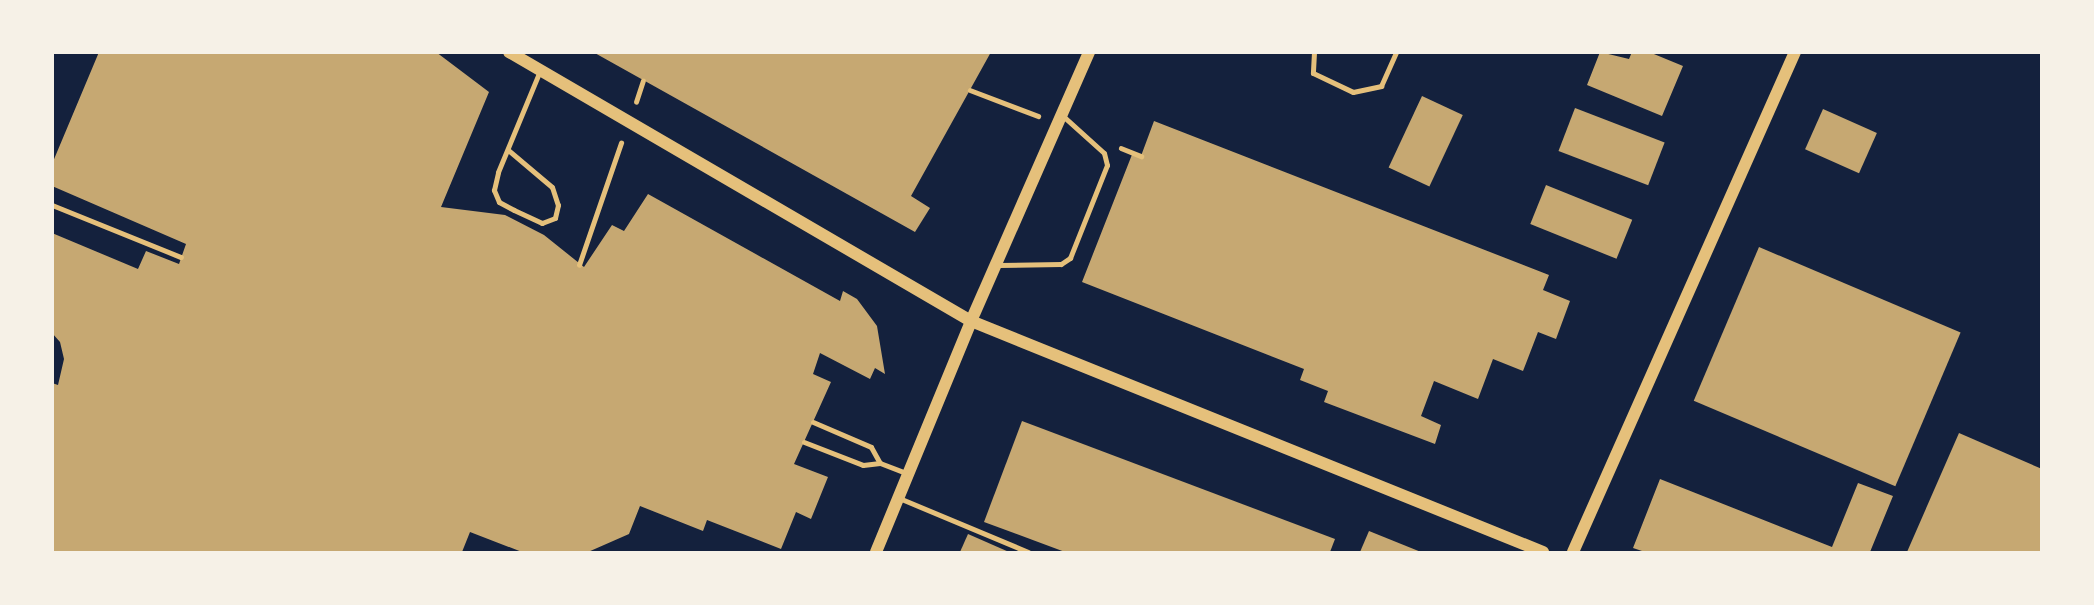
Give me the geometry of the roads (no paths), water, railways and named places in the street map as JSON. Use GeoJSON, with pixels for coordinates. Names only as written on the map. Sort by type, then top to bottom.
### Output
{"type":"FeatureCollection","features":[{"type":"Feature","properties":{"kind":"street"},"geometry":{"type":"LineString","coordinates":[[509,52],[539,73],[971,321],[1543,552]]}},
{"type":"Feature","properties":{"kind":"street"},"geometry":{"type":"LineString","coordinates":[[876,552],[995,264],[1089,52]]}},
{"type":"Feature","properties":{"kind":"street"},"geometry":{"type":"LineString","coordinates":[[1573,552],[1795,52]]}},
{"type":"Feature","properties":{"kind":"lane"},"geometry":{"type":"LineString","coordinates":[[1314,52],[1313,73],[1353,92],[1367,92],[1381,86],[1396,52]]}},
{"type":"Feature","properties":{"kind":"lane"},"geometry":{"type":"LineString","coordinates":[[508,150],[552,187],[558,205],[555,218],[542,223],[499,202],[494,190],[508,150],[539,73]]}},
{"type":"Feature","properties":{"kind":"lane"},"geometry":{"type":"LineString","coordinates":[[995,264],[1050,265],[1070,258],[1107,165],[1104,153],[1062,114]]}},
{"type":"Feature","properties":{"kind":"lane"},"geometry":{"type":"LineString","coordinates":[[52,205],[181,257]]}},
{"type":"Feature","properties":{"kind":"lane"},"geometry":{"type":"LineString","coordinates":[[813,422],[871,447],[880,463]]}},
{"type":"Feature","properties":{"kind":"lane"},"geometry":{"type":"LineString","coordinates":[[804,442],[863,465],[880,463],[909,474]]}},
{"type":"Feature","properties":{"kind":"lane"},"geometry":{"type":"LineString","coordinates":[[899,498],[1028,552]]}}]}
